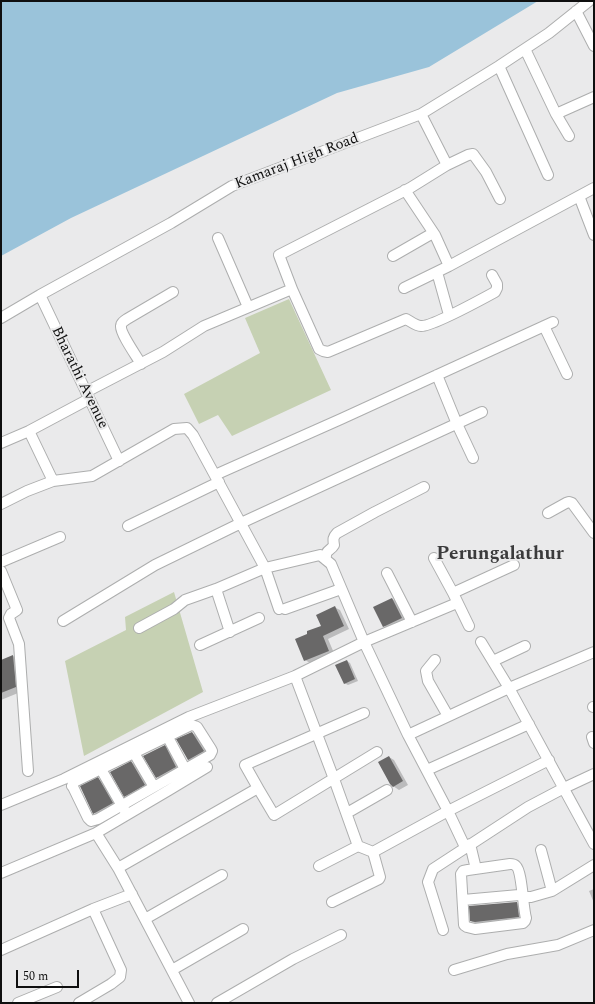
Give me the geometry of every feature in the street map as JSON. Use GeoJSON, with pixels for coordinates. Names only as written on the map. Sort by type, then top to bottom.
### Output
{"type":"FeatureCollection","features":[{"type":"Feature","properties":{"kind":"street","name":"Kamaraj High Road"},"geometry":{"type":"LineString","coordinates":[[1,318],[171,223],[232,186],[421,114],[549,33],[588,1]]}},
{"type":"Feature","properties":{"kind":"street"},"geometry":{"type":"LineString","coordinates":[[576,11],[594,46]]}},
{"type":"Feature","properties":{"kind":"street"},"geometry":{"type":"LineString","coordinates":[[525,49],[556,114],[569,136]]}},
{"type":"Feature","properties":{"kind":"street"},"geometry":{"type":"LineString","coordinates":[[499,66],[548,174]]}},
{"type":"Feature","properties":{"kind":"street"},"geometry":{"type":"LineString","coordinates":[[556,114],[593,101]]}},
{"type":"Feature","properties":{"kind":"street"},"geometry":{"type":"LineString","coordinates":[[421,114],[447,165]]}},
{"type":"Feature","properties":{"kind":"street"},"geometry":{"type":"LineString","coordinates":[[492,275],[497,284],[495,292],[449,315],[421,326],[406,319],[350,341],[328,352],[320,349],[292,289],[279,255],[405,190],[447,165],[468,155],[473,154],[486,172],[500,200]]}},
{"type":"Feature","properties":{"kind":"street"},"geometry":{"type":"LineString","coordinates":[[404,288],[449,266],[594,188]]}},
{"type":"Feature","properties":{"kind":"street"},"geometry":{"type":"LineString","coordinates":[[405,190],[433,233],[449,266]]}},
{"type":"Feature","properties":{"kind":"street"},"geometry":{"type":"LineString","coordinates":[[579,196],[594,235]]}},
{"type":"Feature","properties":{"kind":"street"},"geometry":{"type":"LineString","coordinates":[[393,256],[433,233]]}},
{"type":"Feature","properties":{"kind":"street"},"geometry":{"type":"LineString","coordinates":[[218,238],[248,308]]}},
{"type":"Feature","properties":{"kind":"street"},"geometry":{"type":"LineString","coordinates":[[437,272],[449,315]]}},
{"type":"Feature","properties":{"kind":"street"},"geometry":{"type":"LineString","coordinates":[[1,443],[29,431],[163,352],[204,326],[292,289]]}},
{"type":"Feature","properties":{"kind":"street"},"geometry":{"type":"LineString","coordinates":[[141,364],[123,334],[121,327],[123,322],[173,292]]}},
{"type":"Feature","properties":{"kind":"street","name":"Bharathi Avenue"},"geometry":{"type":"LineString","coordinates":[[40,295],[119,461]]}},
{"type":"Feature","properties":{"kind":"street"},"geometry":{"type":"LineString","coordinates":[[128,526],[217,479],[548,324],[567,374]]}},
{"type":"Feature","properties":{"kind":"street"},"geometry":{"type":"LineString","coordinates":[[437,375],[473,458]]}},
{"type":"Feature","properties":{"kind":"street"},"geometry":{"type":"LineString","coordinates":[[63,621],[154,565],[241,523],[482,412]]}},
{"type":"Feature","properties":{"kind":"street"},"geometry":{"type":"LineString","coordinates":[[1,504],[26,491],[53,481],[92,476],[174,429],[187,428],[193,435],[265,568],[282,609],[341,589]]}},
{"type":"Feature","properties":{"kind":"street"},"geometry":{"type":"LineString","coordinates":[[29,431],[53,481]]}},
{"type":"Feature","properties":{"kind":"street"},"geometry":{"type":"LineString","coordinates":[[326,560],[327,551],[334,545],[334,536],[337,533],[424,487]]}},
{"type":"Feature","properties":{"kind":"street"},"geometry":{"type":"LineString","coordinates":[[548,513],[569,502],[572,503],[594,533]]}},
{"type":"Feature","properties":{"kind":"street"},"geometry":{"type":"LineString","coordinates":[[1,562],[60,537]]}},
{"type":"Feature","properties":{"kind":"street"},"geometry":{"type":"LineString","coordinates":[[139,628],[174,609],[185,600],[216,589],[265,568],[320,555],[331,564],[364,642],[408,735],[448,811],[468,845],[476,869]]}},
{"type":"Feature","properties":{"kind":"street"},"geometry":{"type":"LineString","coordinates":[[434,558],[469,626]]}},
{"type":"Feature","properties":{"kind":"street"},"geometry":{"type":"LineString","coordinates":[[452,593],[514,565]]}},
{"type":"Feature","properties":{"kind":"street"},"geometry":{"type":"LineString","coordinates":[[1,571],[17,610],[11,614],[9,618],[18,644],[28,771]]}},
{"type":"Feature","properties":{"kind":"street"},"geometry":{"type":"LineString","coordinates":[[388,573],[412,622]]}},
{"type":"Feature","properties":{"kind":"street"},"geometry":{"type":"LineString","coordinates":[[216,589],[230,632]]}},
{"type":"Feature","properties":{"kind":"street"},"geometry":{"type":"LineString","coordinates":[[1,805],[64,779],[134,753],[189,717],[295,676],[364,642],[457,603]]}},
{"type":"Feature","properties":{"kind":"street"},"geometry":{"type":"LineString","coordinates":[[200,645],[259,618]]}},
{"type":"Feature","properties":{"kind":"street"},"geometry":{"type":"LineString","coordinates":[[482,642],[549,760],[594,844]]}},
{"type":"Feature","properties":{"kind":"street"},"geometry":{"type":"LineString","coordinates":[[493,660],[526,646]]}},
{"type":"Feature","properties":{"kind":"street"},"geometry":{"type":"LineString","coordinates":[[408,735],[509,688],[594,652]]}},
{"type":"Feature","properties":{"kind":"street"},"geometry":{"type":"LineString","coordinates":[[435,660],[426,670],[428,681],[448,716]]}},
{"type":"Feature","properties":{"kind":"street"},"geometry":{"type":"LineString","coordinates":[[295,676],[358,846]]}},
{"type":"Feature","properties":{"kind":"street"},"geometry":{"type":"LineString","coordinates":[[364,713],[245,765],[274,815],[377,752]]}},
{"type":"Feature","properties":{"kind":"street"},"geometry":{"type":"LineString","coordinates":[[427,770],[529,724]]}},
{"type":"Feature","properties":{"kind":"street"},"geometry":{"type":"LineString","coordinates":[[191,725],[195,726],[212,751],[210,755],[96,820],[91,821],[88,818],[72,786],[76,781],[99,766],[166,733],[191,725]]}},
{"type":"Feature","properties":{"kind":"street"},"geometry":{"type":"LineString","coordinates":[[166,733],[185,769]]}},
{"type":"Feature","properties":{"kind":"street"},"geometry":{"type":"LineString","coordinates":[[134,753],[154,787]]}},
{"type":"Feature","properties":{"kind":"street"},"geometry":{"type":"LineString","coordinates":[[373,852],[448,811],[549,760]]}},
{"type":"Feature","properties":{"kind":"street"},"geometry":{"type":"LineString","coordinates":[[99,766],[128,814]]}},
{"type":"Feature","properties":{"kind":"street"},"geometry":{"type":"LineString","coordinates":[[1,873],[96,833],[207,767]]}},
{"type":"Feature","properties":{"kind":"street"},"geometry":{"type":"LineString","coordinates":[[443,930],[428,882],[433,868],[528,807],[594,774]]}},
{"type":"Feature","properties":{"kind":"street"},"geometry":{"type":"LineString","coordinates":[[118,868],[258,788]]}},
{"type":"Feature","properties":{"kind":"street"},"geometry":{"type":"LineString","coordinates":[[347,814],[387,790]]}},
{"type":"Feature","properties":{"kind":"street"},"geometry":{"type":"LineString","coordinates":[[96,833],[118,868],[189,1003]]}},
{"type":"Feature","properties":{"kind":"street"},"geometry":{"type":"LineString","coordinates":[[319,866],[358,846],[373,852]]}},
{"type":"Feature","properties":{"kind":"street"},"geometry":{"type":"LineString","coordinates":[[541,850],[552,891]]}},
{"type":"Feature","properties":{"kind":"street"},"geometry":{"type":"LineString","coordinates":[[332,902],[380,878],[373,852]]}},
{"type":"Feature","properties":{"kind":"street"},"geometry":{"type":"LineString","coordinates":[[510,864],[514,864],[517,867],[526,921],[523,923],[475,929],[464,925],[461,874],[463,871],[476,869],[510,864]]}},
{"type":"Feature","properties":{"kind":"street"},"geometry":{"type":"LineString","coordinates":[[463,900],[519,895],[531,897],[552,891],[594,865]]}},
{"type":"Feature","properties":{"kind":"street"},"geometry":{"type":"LineString","coordinates":[[145,919],[222,875]]}},
{"type":"Feature","properties":{"kind":"street"},"geometry":{"type":"LineString","coordinates":[[1,950],[132,894]]}},
{"type":"Feature","properties":{"kind":"street"},"geometry":{"type":"LineString","coordinates":[[79,1003],[120,977],[121,970],[94,909]]}},
{"type":"Feature","properties":{"kind":"street"},"geometry":{"type":"LineString","coordinates":[[172,970],[242,929]]}},
{"type":"Feature","properties":{"kind":"street"},"geometry":{"type":"LineString","coordinates":[[454,970],[507,954],[558,945],[594,930]]}},
{"type":"Feature","properties":{"kind":"street"},"geometry":{"type":"LineString","coordinates":[[217,1003],[293,959],[341,935]]}},
{"type":"Feature","properties":{"kind":"street"},"geometry":{"type":"LineString","coordinates":[[18,1003],[57,987]]}},
{"type":"Feature","properties":{"kind":"green space"},"geometry":{"type":"Polygon","coordinates":[[[289,299],[331,390],[232,436],[218,415],[199,424],[184,394],[260,353],[245,318],[289,299]]]}},
{"type":"Feature","properties":{"kind":"green space"},"geometry":{"type":"Polygon","coordinates":[[[174,592],[203,692],[84,756],[65,661],[126,630],[125,617],[174,592]]]}},
{"type":"Feature","properties":{"kind":"water"},"geometry":{"type":"Polygon","coordinates":[[[1,1],[538,1],[429,67],[337,93],[71,218],[1,256],[1,1]]]}},
{"type":"Feature","properties":{"kind":"building"},"geometry":{"type":"Polygon","coordinates":[[[392,598],[402,618],[383,627],[373,607],[392,598]]]}},
{"type":"Feature","properties":{"kind":"building"},"geometry":{"type":"Polygon","coordinates":[[[335,606],[344,626],[323,636],[329,651],[304,661],[295,639],[307,634],[307,631],[321,626],[316,615],[335,606]]]}},
{"type":"Feature","properties":{"kind":"building"},"geometry":{"type":"Polygon","coordinates":[[[13,655],[16,687],[1,693],[1,660],[13,655]]]}},
{"type":"Feature","properties":{"kind":"building"},"geometry":{"type":"Polygon","coordinates":[[[347,660],[355,679],[344,684],[335,665],[347,660]]]}},
{"type":"Feature","properties":{"kind":"building"},"geometry":{"type":"Polygon","coordinates":[[[192,732],[204,751],[188,760],[176,739],[192,732]]]}},
{"type":"Feature","properties":{"kind":"building"},"geometry":{"type":"Polygon","coordinates":[[[165,745],[176,767],[156,778],[143,756],[165,745]]]}},
{"type":"Feature","properties":{"kind":"building"},"geometry":{"type":"Polygon","coordinates":[[[389,756],[403,781],[393,787],[378,762],[389,756]]]}},
{"type":"Feature","properties":{"kind":"building"},"geometry":{"type":"Polygon","coordinates":[[[131,761],[145,785],[124,797],[110,772],[131,761]]]}},
{"type":"Feature","properties":{"kind":"building"},"geometry":{"type":"Polygon","coordinates":[[[98,777],[113,803],[93,814],[80,786],[98,777]]]}},
{"type":"Feature","properties":{"kind":"building"},"geometry":{"type":"Polygon","coordinates":[[[517,902],[519,917],[475,922],[470,921],[469,906],[517,902]]]}},
{"type":"Feature","properties":{"kind":"district","name":"Perungalathur"},"geometry":{"type":"Point","coordinates":[500,555]}}]}
